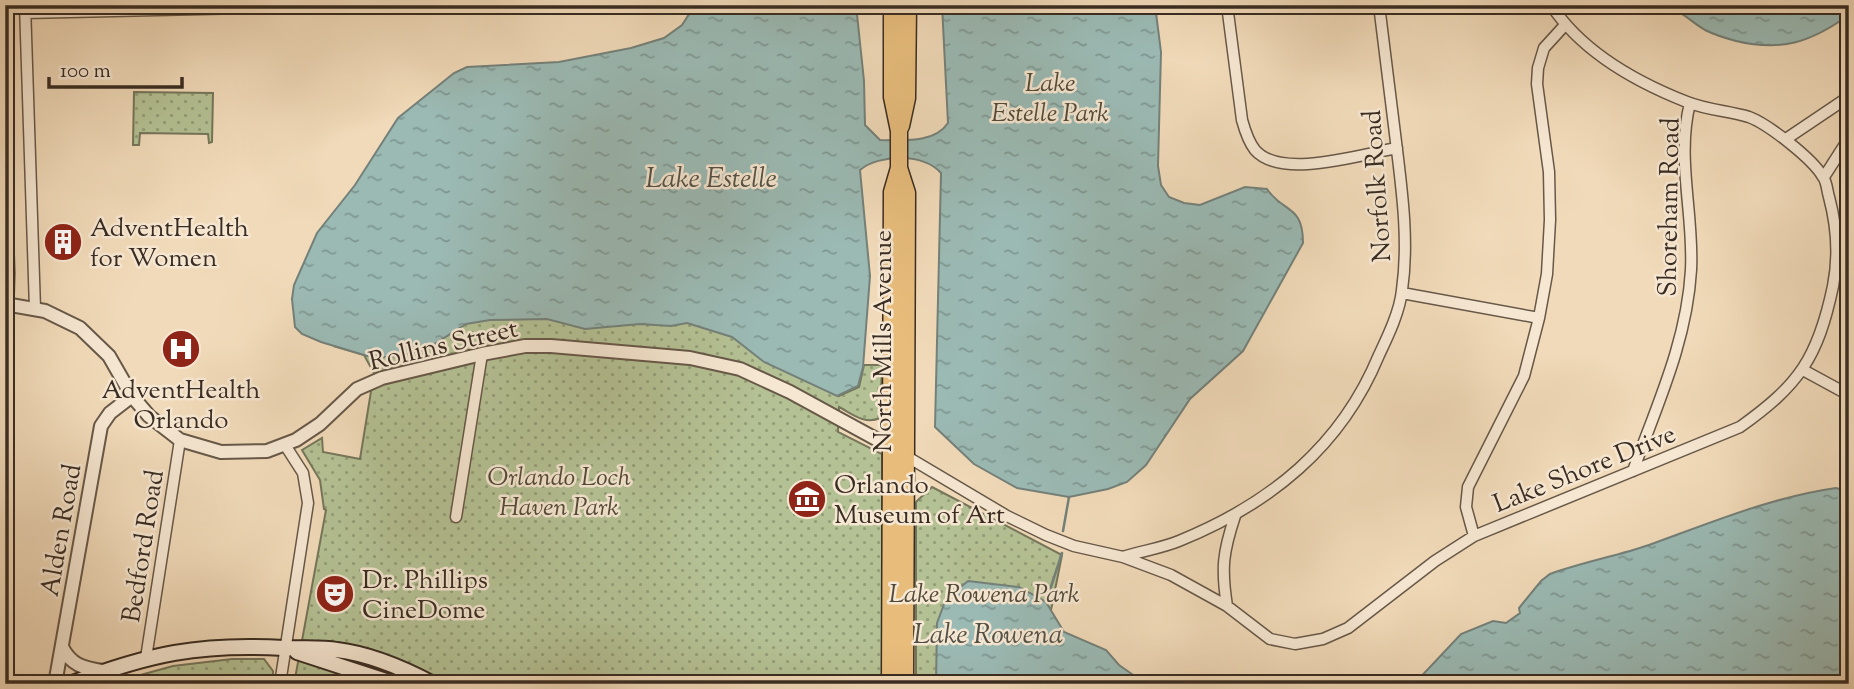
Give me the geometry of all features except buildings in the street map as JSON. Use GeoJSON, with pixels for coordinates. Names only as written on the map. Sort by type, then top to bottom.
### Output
{"type":"FeatureCollection","features":[{"type":"Feature","properties":{"kind":"main road","name":"North Mills Avenue"},"geometry":{"type":"LineString","coordinates":[[890,684],[892,192],[899,168],[899,131],[892,97],[892,5]]}},
{"type":"Feature","properties":{"kind":"main road","name":"North Mills Avenue"},"geometry":{"type":"LineString","coordinates":[[899,131],[907,98],[908,5]]}},
{"type":"Feature","properties":{"kind":"main road","name":"North Mills Avenue"},"geometry":{"type":"LineString","coordinates":[[899,168],[907,193],[905,684]]}},
{"type":"Feature","properties":{"kind":"main road"},"geometry":{"type":"LineString","coordinates":[[70,684],[146,658],[209,647],[244,645],[337,650],[395,666],[433,684]]}},
{"type":"Feature","properties":{"kind":"main road"},"geometry":{"type":"LineString","coordinates":[[286,648],[395,684]]}},
{"type":"Feature","properties":{"kind":"street"},"geometry":{"type":"LineString","coordinates":[[1227,5],[1242,120],[1247,137],[1256,151],[1272,161],[1305,164],[1397,148]]}},
{"type":"Feature","properties":{"kind":"street","name":"Norfolk Road"},"geometry":{"type":"LineString","coordinates":[[1123,557],[1177,542],[1235,516],[1272,493],[1319,451],[1342,423],[1369,380],[1402,293],[1404,201],[1379,5]]}},
{"type":"Feature","properties":{"kind":"street"},"geometry":{"type":"LineString","coordinates":[[1551,5],[1565,26],[1611,63],[1644,83],[1690,103],[1751,118],[1786,139],[1824,177],[1849,138]]}},
{"type":"Feature","properties":{"kind":"street"},"geometry":{"type":"LineString","coordinates":[[35,309],[25,9],[286,6]]}},
{"type":"Feature","properties":{"kind":"street"},"geometry":{"type":"LineString","coordinates":[[1474,536],[1466,507],[1468,486],[1524,376],[1547,274],[1549,172],[1537,84],[1538,68],[1544,48],[1565,26]]}},
{"type":"Feature","properties":{"kind":"street"},"geometry":{"type":"LineString","coordinates":[[1786,139],[1844,100],[1849,100]]}},
{"type":"Feature","properties":{"kind":"street","name":"Shoreham Road"},"geometry":{"type":"LineString","coordinates":[[1633,471],[1679,346],[1688,309],[1691,266],[1684,149],[1685,122],[1690,103]]}},
{"type":"Feature","properties":{"kind":"street","name":"Lake Shore Drive"},"geometry":{"type":"LineString","coordinates":[[906,456],[1007,516],[1045,535],[1074,546],[1123,557],[1171,575],[1227,606],[1270,639],[1295,644],[1323,639],[1348,628],[1435,561],[1474,536],[1740,427],[1771,405],[1803,370],[1816,346],[1826,318],[1835,272],[1836,225],[1824,177]]}},
{"type":"Feature","properties":{"kind":"street"},"geometry":{"type":"LineString","coordinates":[[1402,293],[1539,318]]}},
{"type":"Feature","properties":{"kind":"street","name":"Rollins Street"},"geometry":{"type":"LineString","coordinates":[[5,304],[57,315],[80,328],[109,356],[132,396],[149,416],[180,440],[223,452],[267,451],[285,445],[306,435],[349,395],[369,383],[410,370],[482,354],[525,346],[551,346],[713,362],[740,369],[790,392],[906,456]]}},
{"type":"Feature","properties":{"kind":"street"},"geometry":{"type":"LineString","coordinates":[[456,517],[482,354]]}},
{"type":"Feature","properties":{"kind":"street"},"geometry":{"type":"LineString","coordinates":[[1803,370],[1849,395]]}},
{"type":"Feature","properties":{"kind":"street","name":"Alden Road"},"geometry":{"type":"LineString","coordinates":[[55,684],[101,426],[110,413],[132,396]]}},
{"type":"Feature","properties":{"kind":"street","name":"Bedford Road"},"geometry":{"type":"LineString","coordinates":[[146,658],[180,440]]}},
{"type":"Feature","properties":{"kind":"street"},"geometry":{"type":"LineString","coordinates":[[280,684],[308,503],[303,473],[285,445]]}},
{"type":"Feature","properties":{"kind":"street"},"geometry":{"type":"LineString","coordinates":[[1227,606],[1222,579],[1223,559],[1235,516]]}},
{"type":"Feature","properties":{"kind":"street"},"geometry":{"type":"LineString","coordinates":[[62,647],[72,662],[81,667],[102,671]]}},
{"type":"Feature","properties":{"kind":"green space"},"geometry":{"type":"Polygon","coordinates":[[[134,92],[213,93],[212,142],[209,143],[208,134],[140,133],[139,145],[133,145],[134,92]]]}},
{"type":"Feature","properties":{"kind":"green space","name":"Orlando Loch Haven Park"},"geometry":{"type":"Polygon","coordinates":[[[666,300],[839,367],[839,396],[859,387],[864,365],[882,365],[880,418],[864,419],[839,407],[838,432],[882,454],[882,684],[294,684],[326,510],[320,480],[302,450],[322,438],[323,452],[360,459],[374,373],[364,355],[337,347],[436,323],[666,300]]]}},
{"type":"Feature","properties":{"kind":"green space","name":"Lake Rowena Park"},"geometry":{"type":"Polygon","coordinates":[[[932,487],[1062,555],[1048,625],[1048,684],[916,684],[916,502],[932,487]]]}},
{"type":"Feature","properties":{"kind":"green space"},"geometry":{"type":"Polygon","coordinates":[[[232,659],[264,659],[273,671],[273,684],[108,684],[173,666],[232,659]]]}},
{"type":"Feature","properties":{"kind":"water","name":"Lake Estelle"},"geometry":{"type":"Polygon","coordinates":[[[695,5],[856,5],[864,81],[865,125],[880,140],[898,140],[935,135],[948,123],[942,5],[1155,5],[1161,52],[1158,166],[1161,185],[1169,197],[1200,205],[1245,187],[1267,189],[1300,221],[1303,243],[1243,351],[1190,399],[1146,465],[1127,482],[1069,497],[1017,488],[974,464],[935,427],[941,173],[933,166],[913,159],[878,161],[860,170],[870,276],[863,367],[858,386],[837,396],[764,362],[732,337],[687,323],[585,329],[547,319],[490,320],[466,324],[425,350],[374,358],[321,342],[302,334],[295,327],[292,299],[294,285],[317,233],[355,185],[398,118],[454,73],[467,67],[559,62],[631,48],[664,38],[682,25],[695,5]]]}},
{"type":"Feature","properties":{"kind":"water"},"geometry":{"type":"Polygon","coordinates":[[[1663,5],[1849,5],[1849,15],[1809,38],[1782,45],[1768,45],[1736,41],[1716,35],[1663,5]]]}},
{"type":"Feature","properties":{"kind":"water"},"geometry":{"type":"Polygon","coordinates":[[[1836,488],[1849,492],[1849,684],[1414,684],[1461,634],[1493,621],[1506,623],[1520,613],[1519,608],[1550,574],[1649,545],[1765,504],[1836,488]]]}},
{"type":"Feature","properties":{"kind":"water","name":"Lake Rowena"},"geometry":{"type":"Polygon","coordinates":[[[968,581],[1019,587],[1046,602],[1064,632],[1106,650],[1119,665],[1146,684],[936,684],[937,623],[946,599],[968,581]]]}},
{"type":"Feature","properties":{"kind":"waterway"},"geometry":{"type":"LineString","coordinates":[[1063,531],[1069,497]]}},
{"type":"Feature","properties":{"kind":"waterway"},"geometry":{"type":"LineString","coordinates":[[1046,602],[1062,553]]}},
{"type":"Feature","properties":{"kind":"railway"},"geometry":{"type":"LineString","coordinates":[[5,383],[12,317],[13,273],[6,5]]}},
{"type":"Feature","properties":{"kind":"place","name":"AdventHealth for Women"},"geometry":{"type":"Point","coordinates":[63,242]}},
{"type":"Feature","properties":{"kind":"place","name":"AdventHealth Orlando"},"geometry":{"type":"Point","coordinates":[181,349]}},
{"type":"Feature","properties":{"kind":"place","name":"Orlando Museum of Art"},"geometry":{"type":"Point","coordinates":[807,499]}},
{"type":"Feature","properties":{"kind":"place","name":"Dr. Phillips CineDome"},"geometry":{"type":"Point","coordinates":[335,594]}},
{"type":"Feature","properties":{"kind":"park label","name":"Lake Estelle Park"},"geometry":{"type":"Point","coordinates":[1050,97]}}]}
